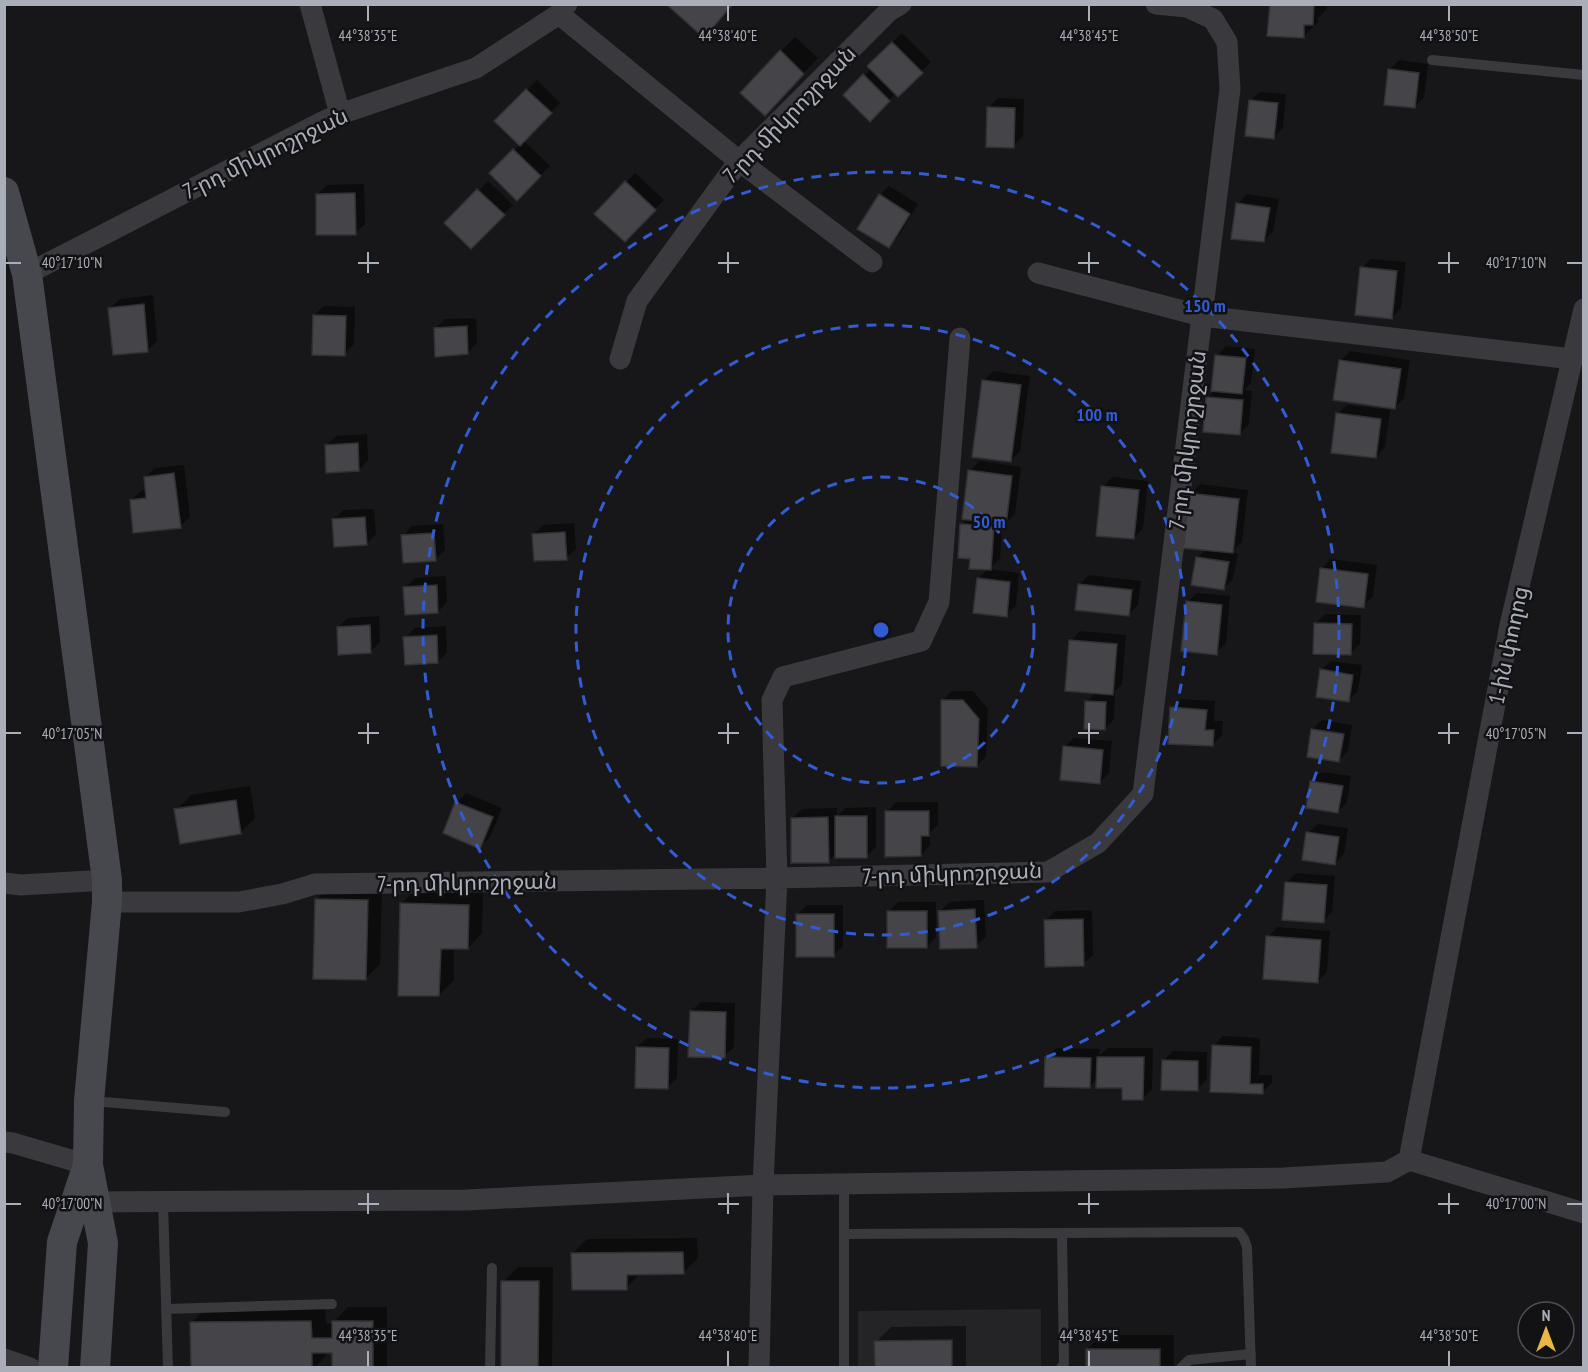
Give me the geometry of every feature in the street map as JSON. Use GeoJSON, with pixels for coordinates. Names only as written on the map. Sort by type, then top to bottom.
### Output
{"type":"FeatureCollection","features":[{"type":"Feature","properties":{"kind":"main road"},"geometry":{"type":"LineString","coordinates":[[4,192],[27,274],[107,891],[89,1101],[85,1202],[62,1242],[53,1368]]}},
{"type":"Feature","properties":{"kind":"main road"},"geometry":{"type":"LineString","coordinates":[[85,1202],[103,1243],[95,1368]]}},
{"type":"Feature","properties":{"kind":"street"},"geometry":{"type":"LineString","coordinates":[[310,4],[340,114]]}},
{"type":"Feature","properties":{"kind":"street","name":"7-րդ միկրոշրջան"},"geometry":{"type":"LineString","coordinates":[[620,359],[637,301],[739,161],[889,11],[901,4]]}},
{"type":"Feature","properties":{"kind":"street","name":"7-րդ միկրոշրջան"},"geometry":{"type":"LineString","coordinates":[[4,883],[240,902],[282,894],[315,884],[1048,872],[1098,843],[1143,794],[1230,89],[1227,42],[1213,20],[1186,7],[1156,4]]}},
{"type":"Feature","properties":{"kind":"street"},"geometry":{"type":"LineString","coordinates":[[564,8],[739,161],[872,262]]}},
{"type":"Feature","properties":{"kind":"street","name":"7-րդ միկրոշրջան"},"geometry":{"type":"LineString","coordinates":[[27,274],[324,121],[476,68],[564,8]]}},
{"type":"Feature","properties":{"kind":"street"},"geometry":{"type":"LineString","coordinates":[[1038,273],[1202,316],[1572,358]]}},
{"type":"Feature","properties":{"kind":"street","name":"1-ին փողոց"},"geometry":{"type":"LineString","coordinates":[[1409,1160],[1510,625],[1584,309]]}},
{"type":"Feature","properties":{"kind":"street"},"geometry":{"type":"LineString","coordinates":[[759,1368],[777,878],[772,700],[783,677],[921,641],[939,602],[960,338]]}},
{"type":"Feature","properties":{"kind":"street"},"geometry":{"type":"LineString","coordinates":[[4,1142],[88,1165]]}},
{"type":"Feature","properties":{"kind":"street"},"geometry":{"type":"LineString","coordinates":[[85,1202],[466,1200],[764,1185],[1282,1178],[1387,1172],[1409,1160],[1584,1213]]}},
{"type":"Feature","properties":{"kind":"street"},"geometry":{"type":"LineString","coordinates":[[4,1359],[30,1368]]}},
{"type":"Feature","properties":{"kind":"lane"},"geometry":{"type":"LineString","coordinates":[[1432,60],[1584,75]]}},
{"type":"Feature","properties":{"kind":"lane"},"geometry":{"type":"LineString","coordinates":[[89,1101],[225,1112]]}},
{"type":"Feature","properties":{"kind":"lane"},"geometry":{"type":"LineString","coordinates":[[844,1184],[844,1368]]}},
{"type":"Feature","properties":{"kind":"lane"},"geometry":{"type":"LineString","coordinates":[[163,1202],[168,1368]]}},
{"type":"Feature","properties":{"kind":"lane"},"geometry":{"type":"LineString","coordinates":[[844,1234],[1239,1232],[1247,1247],[1251,1368]]}},
{"type":"Feature","properties":{"kind":"lane"},"geometry":{"type":"LineString","coordinates":[[1061,1368],[1064,1364],[1062,1234]]}},
{"type":"Feature","properties":{"kind":"lane"},"geometry":{"type":"LineString","coordinates":[[490,1368],[492,1268]]}},
{"type":"Feature","properties":{"kind":"lane"},"geometry":{"type":"LineString","coordinates":[[166,1309],[332,1304]]}},
{"type":"Feature","properties":{"kind":"lane"},"geometry":{"type":"LineString","coordinates":[[1181,1368],[1189,1360],[1251,1354]]}},
{"type":"Feature","properties":{"kind":"shaded area"},"geometry":{"type":"Polygon","coordinates":[[[1041,1309],[1041,1367],[858,1367],[858,1311],[1041,1309]]]}},
{"type":"Feature","properties":{"kind":"building"},"geometry":{"type":"Polygon","coordinates":[[[666,4],[733,4],[704,38],[666,4]]]}},
{"type":"Feature","properties":{"kind":"building"},"geometry":{"type":"Polygon","coordinates":[[[1270,4],[1314,4],[1313,25],[1304,25],[1304,38],[1267,36],[1270,4]]]}},
{"type":"Feature","properties":{"kind":"building"},"geometry":{"type":"Polygon","coordinates":[[[892,42],[923,73],[898,97],[867,66],[892,42]]]}},
{"type":"Feature","properties":{"kind":"building"},"geometry":{"type":"Polygon","coordinates":[[[780,50],[804,74],[765,116],[740,93],[780,50]]]}},
{"type":"Feature","properties":{"kind":"building"},"geometry":{"type":"Polygon","coordinates":[[[1388,69],[1419,73],[1415,108],[1384,105],[1388,69]]]}},
{"type":"Feature","properties":{"kind":"building"},"geometry":{"type":"Polygon","coordinates":[[[863,74],[890,101],[870,122],[843,95],[863,74]]]}},
{"type":"Feature","properties":{"kind":"building"},"geometry":{"type":"Polygon","coordinates":[[[526,89],[552,113],[520,146],[494,121],[526,89]]]}},
{"type":"Feature","properties":{"kind":"building"},"geometry":{"type":"Polygon","coordinates":[[[1249,100],[1278,103],[1274,139],[1245,136],[1249,100]]]}},
{"type":"Feature","properties":{"kind":"building"},"geometry":{"type":"Polygon","coordinates":[[[987,107],[1015,108],[1014,148],[986,147],[987,107]]]}},
{"type":"Feature","properties":{"kind":"building"},"geometry":{"type":"Polygon","coordinates":[[[513,149],[541,176],[517,201],[489,173],[513,149]]]}},
{"type":"Feature","properties":{"kind":"building"},"geometry":{"type":"Polygon","coordinates":[[[625,181],[656,210],[625,242],[594,214],[625,181]]]}},
{"type":"Feature","properties":{"kind":"building"},"geometry":{"type":"Polygon","coordinates":[[[477,189],[505,215],[471,249],[444,223],[477,189]]]}},
{"type":"Feature","properties":{"kind":"building"},"geometry":{"type":"Polygon","coordinates":[[[355,193],[356,235],[316,235],[316,194],[355,193]]]}},
{"type":"Feature","properties":{"kind":"building"},"geometry":{"type":"Polygon","coordinates":[[[879,194],[910,214],[889,248],[857,229],[879,194]]]}},
{"type":"Feature","properties":{"kind":"building"},"geometry":{"type":"Polygon","coordinates":[[[1236,203],[1270,208],[1264,242],[1231,239],[1236,203]]]}},
{"type":"Feature","properties":{"kind":"building"},"geometry":{"type":"Polygon","coordinates":[[[1360,267],[1397,271],[1392,319],[1355,315],[1360,267]]]}},
{"type":"Feature","properties":{"kind":"building"},"geometry":{"type":"Polygon","coordinates":[[[144,304],[148,352],[113,355],[108,308],[144,304]]]}},
{"type":"Feature","properties":{"kind":"building"},"geometry":{"type":"Polygon","coordinates":[[[313,315],[346,316],[345,356],[312,355],[313,315]]]}},
{"type":"Feature","properties":{"kind":"building"},"geometry":{"type":"Polygon","coordinates":[[[467,326],[468,354],[435,357],[434,328],[467,326]]]}},
{"type":"Feature","properties":{"kind":"building"},"geometry":{"type":"Polygon","coordinates":[[[1215,355],[1246,358],[1242,394],[1211,391],[1215,355]]]}},
{"type":"Feature","properties":{"kind":"building"},"geometry":{"type":"Polygon","coordinates":[[[1339,360],[1401,369],[1395,409],[1333,400],[1339,360]]]}},
{"type":"Feature","properties":{"kind":"building"},"geometry":{"type":"Polygon","coordinates":[[[982,380],[1021,385],[1011,462],[972,457],[982,380]]]}},
{"type":"Feature","properties":{"kind":"building"},"geometry":{"type":"Polygon","coordinates":[[[1206,397],[1243,400],[1240,435],[1203,432],[1206,397]]]}},
{"type":"Feature","properties":{"kind":"building"},"geometry":{"type":"Polygon","coordinates":[[[1336,413],[1381,419],[1376,458],[1331,453],[1336,413]]]}},
{"type":"Feature","properties":{"kind":"building"},"geometry":{"type":"Polygon","coordinates":[[[358,443],[359,471],[326,473],[325,445],[358,443]]]}},
{"type":"Feature","properties":{"kind":"building"},"geometry":{"type":"Polygon","coordinates":[[[968,470],[1012,476],[1006,525],[962,519],[968,470]]]}},
{"type":"Feature","properties":{"kind":"building"},"geometry":{"type":"Polygon","coordinates":[[[174,473],[181,528],[133,533],[130,500],[146,498],[144,477],[174,473]]]}},
{"type":"Feature","properties":{"kind":"building"},"geometry":{"type":"Polygon","coordinates":[[[1101,486],[1139,490],[1134,539],[1096,536],[1101,486]]]}},
{"type":"Feature","properties":{"kind":"building"},"geometry":{"type":"Polygon","coordinates":[[[1189,493],[1239,499],[1233,553],[1183,548],[1189,493]]]}},
{"type":"Feature","properties":{"kind":"building"},"geometry":{"type":"Polygon","coordinates":[[[365,517],[367,545],[334,547],[332,519],[365,517]]]}},
{"type":"Feature","properties":{"kind":"building"},"geometry":{"type":"Polygon","coordinates":[[[960,524],[994,526],[991,570],[969,569],[970,559],[958,558],[960,524]]]}},
{"type":"Feature","properties":{"kind":"building"},"geometry":{"type":"Polygon","coordinates":[[[565,532],[567,560],[534,561],[532,534],[565,532]]]}},
{"type":"Feature","properties":{"kind":"building"},"geometry":{"type":"Polygon","coordinates":[[[434,533],[436,561],[403,563],[401,535],[434,533]]]}},
{"type":"Feature","properties":{"kind":"building"},"geometry":{"type":"Polygon","coordinates":[[[1196,557],[1229,562],[1224,590],[1191,585],[1196,557]]]}},
{"type":"Feature","properties":{"kind":"building"},"geometry":{"type":"Polygon","coordinates":[[[1320,568],[1368,574],[1364,608],[1316,602],[1320,568]]]}},
{"type":"Feature","properties":{"kind":"building"},"geometry":{"type":"Polygon","coordinates":[[[977,578],[1010,582],[1007,617],[973,613],[977,578]]]}},
{"type":"Feature","properties":{"kind":"building"},"geometry":{"type":"Polygon","coordinates":[[[1078,584],[1132,590],[1129,616],[1075,610],[1078,584]]]}},
{"type":"Feature","properties":{"kind":"building"},"geometry":{"type":"Polygon","coordinates":[[[437,585],[438,613],[405,615],[403,587],[437,585]]]}},
{"type":"Feature","properties":{"kind":"building"},"geometry":{"type":"Polygon","coordinates":[[[1186,601],[1222,605],[1217,655],[1181,651],[1186,601]]]}},
{"type":"Feature","properties":{"kind":"building"},"geometry":{"type":"Polygon","coordinates":[[[1314,623],[1352,624],[1351,655],[1313,654],[1314,623]]]}},
{"type":"Feature","properties":{"kind":"building"},"geometry":{"type":"Polygon","coordinates":[[[370,625],[371,653],[338,655],[337,627],[370,625]]]}},
{"type":"Feature","properties":{"kind":"building"},"geometry":{"type":"Polygon","coordinates":[[[437,635],[438,663],[405,665],[403,637],[437,635]]]}},
{"type":"Feature","properties":{"kind":"building"},"geometry":{"type":"Polygon","coordinates":[[[1069,640],[1117,644],[1113,695],[1065,691],[1069,640]]]}},
{"type":"Feature","properties":{"kind":"building"},"geometry":{"type":"Polygon","coordinates":[[[1320,669],[1353,675],[1349,702],[1316,697],[1320,669]]]}},
{"type":"Feature","properties":{"kind":"building"},"geometry":{"type":"Polygon","coordinates":[[[941,700],[963,700],[979,719],[977,767],[941,766],[941,700]]]}},
{"type":"Feature","properties":{"kind":"building"},"geometry":{"type":"Polygon","coordinates":[[[1085,701],[1106,702],[1105,730],[1084,729],[1085,701]]]}},
{"type":"Feature","properties":{"kind":"building"},"geometry":{"type":"Polygon","coordinates":[[[1170,707],[1207,710],[1205,730],[1214,730],[1213,746],[1168,744],[1170,707]]]}},
{"type":"Feature","properties":{"kind":"building"},"geometry":{"type":"Polygon","coordinates":[[[1311,729],[1344,734],[1339,762],[1307,757],[1311,729]]]}},
{"type":"Feature","properties":{"kind":"building"},"geometry":{"type":"Polygon","coordinates":[[[1063,746],[1103,750],[1100,784],[1060,780],[1063,746]]]}},
{"type":"Feature","properties":{"kind":"building"},"geometry":{"type":"Polygon","coordinates":[[[1310,781],[1343,786],[1338,813],[1306,808],[1310,781]]]}},
{"type":"Feature","properties":{"kind":"building"},"geometry":{"type":"Polygon","coordinates":[[[236,800],[241,834],[180,844],[174,809],[236,800]]]}},
{"type":"Feature","properties":{"kind":"building"},"geometry":{"type":"Polygon","coordinates":[[[455,802],[493,817],[480,849],[443,833],[455,802]]]}},
{"type":"Feature","properties":{"kind":"building"},"geometry":{"type":"Polygon","coordinates":[[[885,811],[929,811],[929,836],[921,836],[921,856],[885,857],[885,811]]]}},
{"type":"Feature","properties":{"kind":"building"},"geometry":{"type":"Polygon","coordinates":[[[835,816],[867,816],[867,858],[835,858],[835,816]]]}},
{"type":"Feature","properties":{"kind":"building"},"geometry":{"type":"Polygon","coordinates":[[[828,817],[829,863],[791,863],[791,818],[828,817]]]}},
{"type":"Feature","properties":{"kind":"building"},"geometry":{"type":"Polygon","coordinates":[[[1306,832],[1339,837],[1335,865],[1302,860],[1306,832]]]}},
{"type":"Feature","properties":{"kind":"building"},"geometry":{"type":"Polygon","coordinates":[[[1285,882],[1327,885],[1324,923],[1282,920],[1285,882]]]}},
{"type":"Feature","properties":{"kind":"building"},"geometry":{"type":"Polygon","coordinates":[[[315,899],[368,900],[366,980],[313,979],[315,899]]]}},
{"type":"Feature","properties":{"kind":"building"},"geometry":{"type":"Polygon","coordinates":[[[400,903],[469,905],[468,949],[441,949],[439,996],[398,996],[400,903]]]}},
{"type":"Feature","properties":{"kind":"building"},"geometry":{"type":"Polygon","coordinates":[[[975,909],[977,948],[940,949],[938,911],[975,909]]]}},
{"type":"Feature","properties":{"kind":"building"},"geometry":{"type":"Polygon","coordinates":[[[887,911],[927,911],[927,948],[887,948],[887,911]]]}},
{"type":"Feature","properties":{"kind":"building"},"geometry":{"type":"Polygon","coordinates":[[[796,914],[834,914],[834,957],[796,957],[796,914]]]}},
{"type":"Feature","properties":{"kind":"building"},"geometry":{"type":"Polygon","coordinates":[[[1083,919],[1084,966],[1045,967],[1044,920],[1083,919]]]}},
{"type":"Feature","properties":{"kind":"building"},"geometry":{"type":"Polygon","coordinates":[[[1266,936],[1321,940],[1318,983],[1263,979],[1266,936]]]}},
{"type":"Feature","properties":{"kind":"building"},"geometry":{"type":"Polygon","coordinates":[[[690,1011],[726,1012],[725,1058],[688,1057],[690,1011]]]}},
{"type":"Feature","properties":{"kind":"building"},"geometry":{"type":"Polygon","coordinates":[[[1212,1045],[1251,1047],[1250,1084],[1263,1084],[1263,1094],[1210,1092],[1212,1045]]]}},
{"type":"Feature","properties":{"kind":"building"},"geometry":{"type":"Polygon","coordinates":[[[636,1047],[669,1048],[668,1089],[635,1088],[636,1047]]]}},
{"type":"Feature","properties":{"kind":"building"},"geometry":{"type":"Polygon","coordinates":[[[1045,1057],[1091,1058],[1090,1088],[1044,1087],[1045,1057]]]}},
{"type":"Feature","properties":{"kind":"building"},"geometry":{"type":"Polygon","coordinates":[[[1097,1057],[1144,1057],[1143,1100],[1122,1100],[1122,1088],[1096,1088],[1097,1057]]]}},
{"type":"Feature","properties":{"kind":"building"},"geometry":{"type":"Polygon","coordinates":[[[1162,1060],[1198,1061],[1198,1091],[1161,1090],[1162,1060]]]}},
{"type":"Feature","properties":{"kind":"building"},"geometry":{"type":"Polygon","coordinates":[[[683,1252],[684,1274],[627,1275],[627,1290],[572,1290],[571,1253],[683,1252]]]}},
{"type":"Feature","properties":{"kind":"building"},"geometry":{"type":"Polygon","coordinates":[[[501,1281],[539,1281],[538,1368],[501,1368],[501,1281]]]}},
{"type":"Feature","properties":{"kind":"building"},"geometry":{"type":"Polygon","coordinates":[[[311,1321],[312,1338],[332,1338],[332,1321],[373,1321],[373,1368],[332,1368],[332,1353],[312,1353],[312,1368],[191,1368],[190,1322],[311,1321]]]}},
{"type":"Feature","properties":{"kind":"building"},"geometry":{"type":"Polygon","coordinates":[[[952,1340],[952,1368],[875,1368],[874,1341],[952,1340]]]}},
{"type":"Feature","properties":{"kind":"building"},"geometry":{"type":"Polygon","coordinates":[[[1086,1349],[1160,1349],[1160,1368],[1086,1368],[1086,1349]]]}}]}
